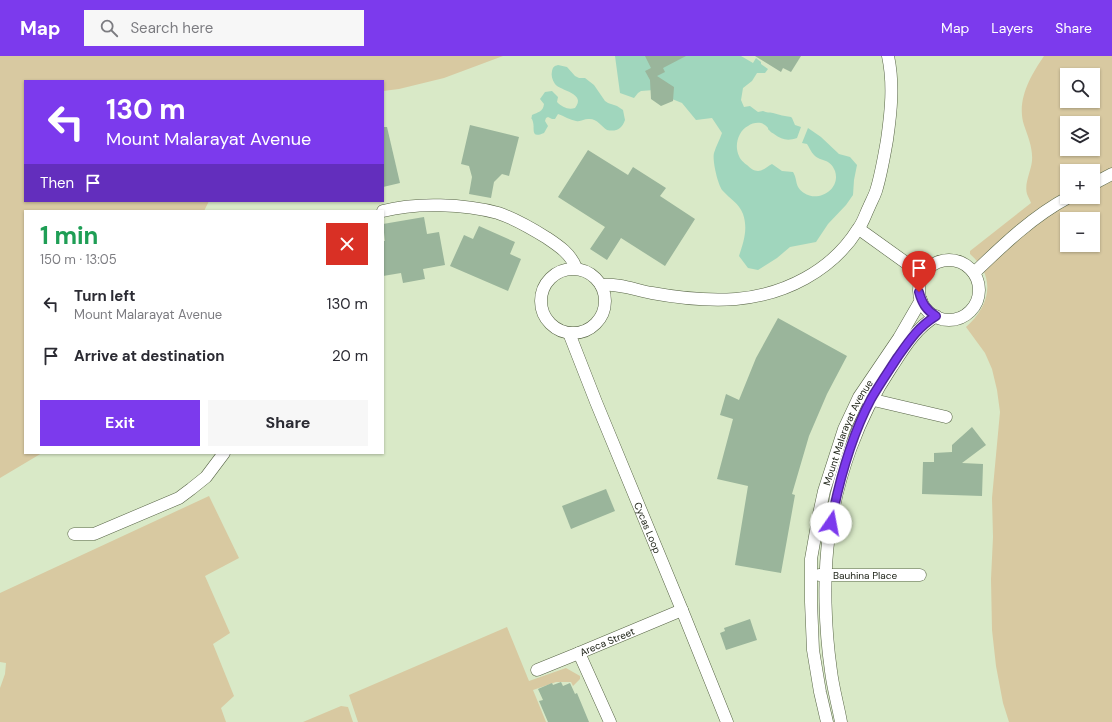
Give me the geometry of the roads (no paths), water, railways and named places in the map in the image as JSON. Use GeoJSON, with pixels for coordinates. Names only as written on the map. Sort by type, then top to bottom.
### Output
{"type":"FeatureCollection","features":[{"type":"Feature","properties":{"kind":"street"},"geometry":{"type":"LineString","coordinates":[[601,285],[616,285],[644,292],[683,298],[735,299],[765,294],[796,284],[817,272],[847,246],[859,228],[876,192],[889,127],[891,77],[888,56]]}},
{"type":"Feature","properties":{"kind":"street"},"geometry":{"type":"LineString","coordinates":[[1100,180],[1112,174]]}},
{"type":"Feature","properties":{"kind":"street"},"geometry":{"type":"LineString","coordinates":[[974,273],[1030,222],[1060,203]]}},
{"type":"Feature","properties":{"kind":"street"},"geometry":{"type":"LineString","coordinates":[[384,211],[403,207],[443,206],[468,208],[498,214],[519,222],[558,246],[568,255],[576,268]]}},
{"type":"Feature","properties":{"kind":"street"},"geometry":{"type":"LineString","coordinates":[[859,228],[923,275]]}},
{"type":"Feature","properties":{"kind":"street"},"geometry":{"type":"LineString","coordinates":[[948,260],[958,261],[967,266],[974,273],[978,282],[979,292],[971,309],[964,315],[955,319],[945,319],[936,316],[924,307],[919,292],[920,283],[923,275],[929,267],[938,262],[948,260]]}},
{"type":"Feature","properties":{"kind":"street"},"geometry":{"type":"LineString","coordinates":[[576,268],[595,277],[601,285],[605,295],[605,305],[602,314],[588,329],[569,333],[553,326],[543,313],[540,304],[544,285],[557,272],[576,268]]}},
{"type":"Feature","properties":{"kind":"street","name":"Mount Malarayat Avenue"},"geometry":{"type":"LineString","coordinates":[[827,722],[820,692],[814,650],[811,602],[811,559],[824,491],[844,429],[859,397],[899,338],[921,300]]}},
{"type":"Feature","properties":{"kind":"street","name":"Mount Malarayat Avenue"},"geometry":{"type":"LineString","coordinates":[[841,722],[830,662],[826,619],[826,575],[829,535],[839,486],[854,438],[871,400],[918,330],[936,316]]}},
{"type":"Feature","properties":{"kind":"street","name":"Cycas Loop"},"geometry":{"type":"LineString","coordinates":[[569,333],[727,722]]}},
{"type":"Feature","properties":{"kind":"street"},"geometry":{"type":"LineString","coordinates":[[859,397],[946,417]]}},
{"type":"Feature","properties":{"kind":"street"},"geometry":{"type":"LineString","coordinates":[[74,534],[94,534],[179,498],[206,477],[223,454]]}},
{"type":"Feature","properties":{"kind":"street","name":"Bauhina Place"},"geometry":{"type":"LineString","coordinates":[[811,575],[920,575]]}},
{"type":"Feature","properties":{"kind":"street","name":"Areca Street"},"geometry":{"type":"LineString","coordinates":[[610,722],[579,653],[682,610]]}},
{"type":"Feature","properties":{"kind":"street"},"geometry":{"type":"LineString","coordinates":[[538,670],[579,653]]}}]}
